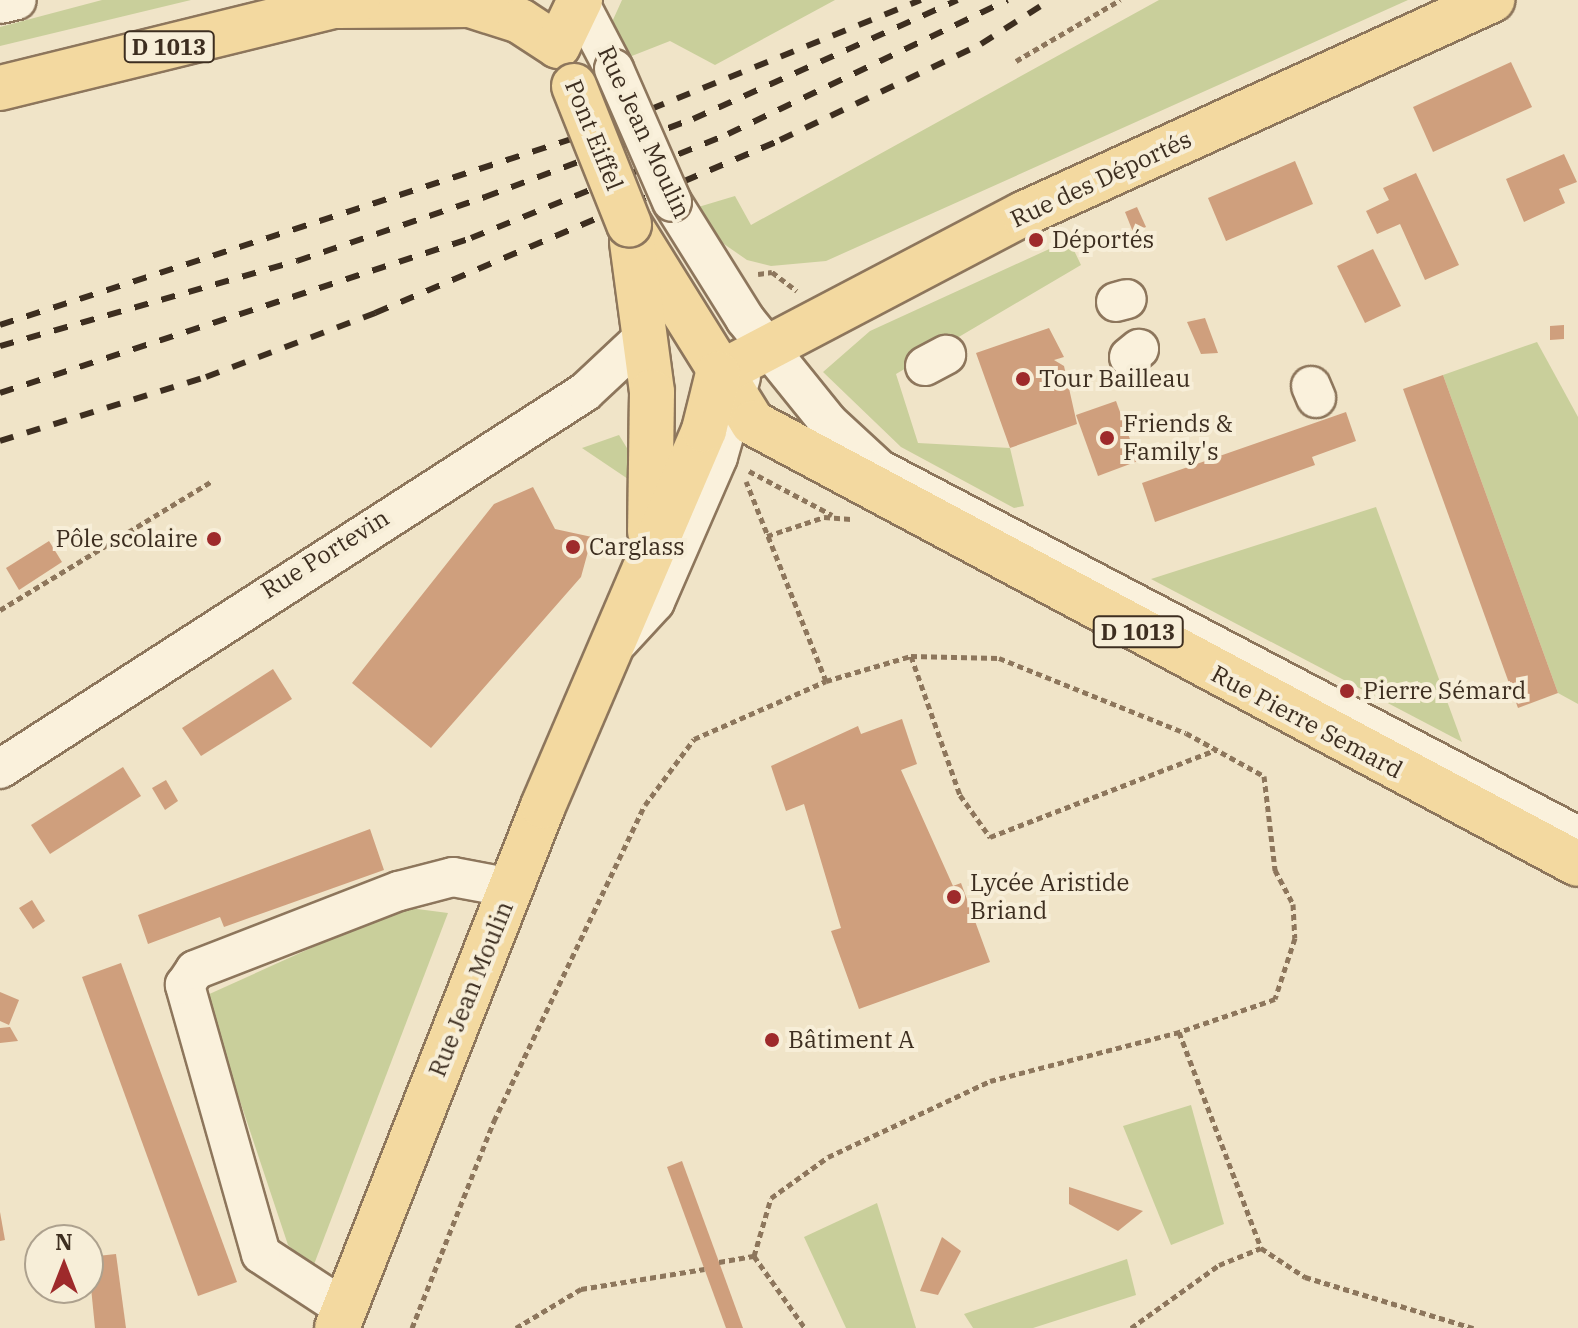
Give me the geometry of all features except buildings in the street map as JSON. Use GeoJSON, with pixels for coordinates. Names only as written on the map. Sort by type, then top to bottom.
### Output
{"type":"FeatureCollection","features":[{"type":"Feature","properties":{"kind":"main road","name":"Rue des Déportés"},"geometry":{"type":"LineString","coordinates":[[736,373],[816,319],[1023,214],[1492,0]]}},
{"type":"Feature","properties":{"kind":"main road"},"geometry":{"type":"LineString","coordinates":[[558,46],[579,1]]}},
{"type":"Feature","properties":{"kind":"main road","name":"D 1013"},"geometry":{"type":"LineString","coordinates":[[0,88],[348,3],[470,5],[520,21],[558,46]]}},
{"type":"Feature","properties":{"kind":"main road","name":"Pont Eiffel"},"geometry":{"type":"LineString","coordinates":[[558,46],[629,224],[646,335]]}},
{"type":"Feature","properties":{"kind":"main road","name":"Pont Eiffel"},"geometry":{"type":"LineString","coordinates":[[629,224],[736,373]]}},
{"type":"Feature","properties":{"kind":"main road","name":"Rue Jean Moulin"},"geometry":{"type":"LineString","coordinates":[[646,335],[650,551]]}},
{"type":"Feature","properties":{"kind":"main road","name":"Rue Jean Moulin"},"geometry":{"type":"LineString","coordinates":[[341,1318],[511,888],[650,551],[736,373]]}},
{"type":"Feature","properties":{"kind":"main road","name":"Rue Pierre Semard"},"geometry":{"type":"LineString","coordinates":[[736,373],[1578,864]]}},
{"type":"Feature","properties":{"kind":"street"},"geometry":{"type":"LineString","coordinates":[[0,4],[17,0]]}},
{"type":"Feature","properties":{"kind":"street","name":"Rue Jean Moulin"},"geometry":{"type":"LineString","coordinates":[[579,1],[614,69],[672,202],[736,373],[655,602],[609,651]]}},
{"type":"Feature","properties":{"kind":"street","name":"Rue Portevin"},"geometry":{"type":"LineString","coordinates":[[0,769],[585,392],[646,335]]}},
{"type":"Feature","properties":{"kind":"street"},"geometry":{"type":"LineString","coordinates":[[736,373],[828,422],[879,469],[1578,836]]}},
{"type":"Feature","properties":{"kind":"street"},"geometry":{"type":"LineString","coordinates":[[341,1318],[261,1254],[185,985],[195,970],[399,891],[453,877],[511,888]]}},
{"type":"Feature","properties":{"kind":"path"},"geometry":{"type":"LineString","coordinates":[[1016,61],[1120,0]]}},
{"type":"Feature","properties":{"kind":"path"},"geometry":{"type":"LineString","coordinates":[[736,373],[747,275],[772,272],[795,288],[816,319]]}},
{"type":"Feature","properties":{"kind":"path"},"geometry":{"type":"LineString","coordinates":[[826,681],[741,467],[849,523],[856,511]]}},
{"type":"Feature","properties":{"kind":"path"},"geometry":{"type":"LineString","coordinates":[[0,610],[212,481]]}},
{"type":"Feature","properties":{"kind":"path"},"geometry":{"type":"LineString","coordinates":[[767,536],[834,516]]}},
{"type":"Feature","properties":{"kind":"path"},"geometry":{"type":"LineString","coordinates":[[911,656],[960,795],[990,837],[1217,750]]}},
{"type":"Feature","properties":{"kind":"path"},"geometry":{"type":"LineString","coordinates":[[412,1328],[494,1121],[645,805],[694,739],[826,681],[911,656],[999,658],[1217,750],[1264,776],[1275,870],[1293,904],[1295,938],[1275,999],[1179,1032],[990,1081],[828,1157],[771,1198],[754,1256]]}},
{"type":"Feature","properties":{"kind":"path"},"geometry":{"type":"LineString","coordinates":[[1179,1032],[1261,1248],[1305,1277],[1473,1328]]}},
{"type":"Feature","properties":{"kind":"path"},"geometry":{"type":"LineString","coordinates":[[1131,1328],[1219,1265],[1261,1248]]}},
{"type":"Feature","properties":{"kind":"path"},"geometry":{"type":"LineString","coordinates":[[719,1262],[754,1256]]}},
{"type":"Feature","properties":{"kind":"path"},"geometry":{"type":"LineString","coordinates":[[754,1256],[805,1328]]}},
{"type":"Feature","properties":{"kind":"path"},"geometry":{"type":"LineString","coordinates":[[516,1328],[581,1289],[704,1269]]}},
{"type":"Feature","properties":{"kind":"green space"},"geometry":{"type":"Polygon","coordinates":[[[102,0],[191,0],[0,46],[0,27],[102,0]]]}},
{"type":"Feature","properties":{"kind":"green space"},"geometry":{"type":"Polygon","coordinates":[[[622,0],[835,0],[715,65],[670,41],[619,61],[607,33],[622,0]]]}},
{"type":"Feature","properties":{"kind":"green space"},"geometry":{"type":"Polygon","coordinates":[[[1159,0],[1408,0],[826,261],[771,266],[747,260],[711,235],[695,208],[735,196],[751,225],[1159,0]]]}},
{"type":"Feature","properties":{"kind":"green space"},"geometry":{"type":"Polygon","coordinates":[[[1069,240],[1081,265],[896,374],[918,443],[1010,448],[1024,506],[1014,508],[901,447],[823,372],[870,331],[1069,240]]]}},
{"type":"Feature","properties":{"kind":"green space"},"geometry":{"type":"Polygon","coordinates":[[[1537,342],[1578,417],[1578,704],[1558,693],[1443,375],[1537,342]]]}},
{"type":"Feature","properties":{"kind":"green space"},"geometry":{"type":"Polygon","coordinates":[[[619,435],[633,458],[628,479],[582,448],[619,435]]]}},
{"type":"Feature","properties":{"kind":"green space"},"geometry":{"type":"Polygon","coordinates":[[[1376,507],[1462,742],[1151,579],[1376,507]]]}},
{"type":"Feature","properties":{"kind":"green space"},"geometry":{"type":"Polygon","coordinates":[[[402,907],[448,913],[313,1267],[288,1245],[205,996],[402,907]]]}},
{"type":"Feature","properties":{"kind":"green space"},"geometry":{"type":"Polygon","coordinates":[[[1191,1105],[1224,1224],[1171,1245],[1123,1126],[1191,1105]]]}},
{"type":"Feature","properties":{"kind":"green space"},"geometry":{"type":"Polygon","coordinates":[[[877,1203],[916,1328],[846,1328],[804,1237],[877,1203]]]}},
{"type":"Feature","properties":{"kind":"green space"},"geometry":{"type":"Polygon","coordinates":[[[1127,1259],[1136,1295],[1033,1328],[973,1328],[964,1314],[1127,1259]]]}},
{"type":"Feature","properties":{"kind":"railway"},"geometry":{"type":"LineString","coordinates":[[0,325],[599,130],[921,0]]}},
{"type":"Feature","properties":{"kind":"railway"},"geometry":{"type":"LineString","coordinates":[[0,346],[297,261],[485,197],[693,119],[958,0]]}},
{"type":"Feature","properties":{"kind":"railway"},"geometry":{"type":"LineString","coordinates":[[0,393],[471,238],[728,134],[1008,0]]}},
{"type":"Feature","properties":{"kind":"railway"},"geometry":{"type":"LineString","coordinates":[[0,441],[206,377],[375,313],[780,140],[981,44],[1050,0]]}},
{"type":"Feature","properties":{"kind":"place","name":"Déportés"},"geometry":{"type":"Point","coordinates":[1036,240]}},
{"type":"Feature","properties":{"kind":"place","name":"Tour Bailleau"},"geometry":{"type":"Point","coordinates":[1023,379]}},
{"type":"Feature","properties":{"kind":"place","name":"Friends & Family's"},"geometry":{"type":"Point","coordinates":[1107,438]}},
{"type":"Feature","properties":{"kind":"place","name":"Pôle scolaire"},"geometry":{"type":"Point","coordinates":[214,539]}},
{"type":"Feature","properties":{"kind":"place","name":"Carglass"},"geometry":{"type":"Point","coordinates":[573,547]}},
{"type":"Feature","properties":{"kind":"place","name":"Pierre Sémard"},"geometry":{"type":"Point","coordinates":[1347,691]}},
{"type":"Feature","properties":{"kind":"place","name":"Lycée Aristide Briand"},"geometry":{"type":"Point","coordinates":[954,897]}},
{"type":"Feature","properties":{"kind":"place","name":"Bâtiment A"},"geometry":{"type":"Point","coordinates":[772,1040]}}]}
